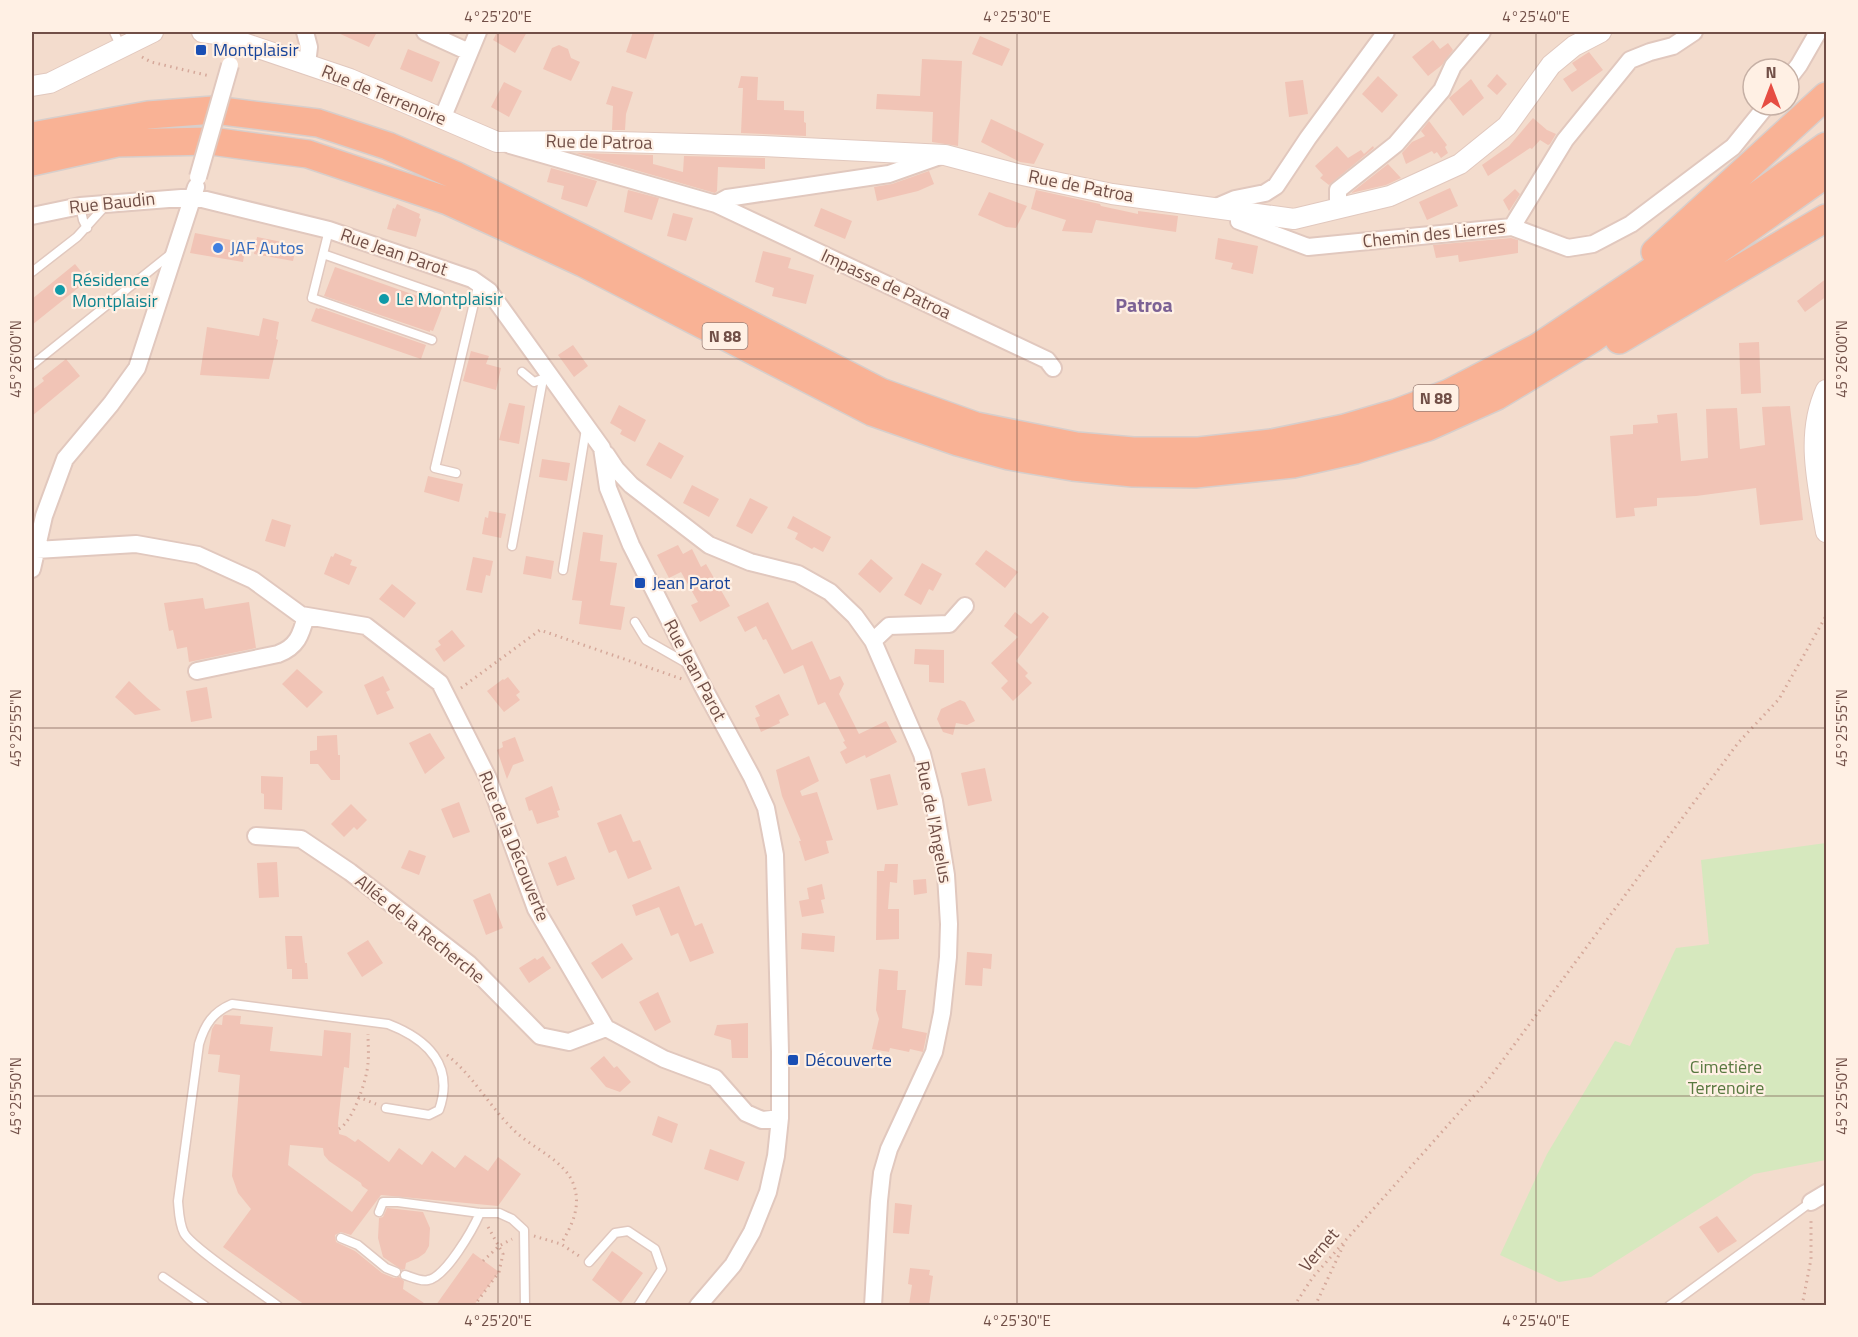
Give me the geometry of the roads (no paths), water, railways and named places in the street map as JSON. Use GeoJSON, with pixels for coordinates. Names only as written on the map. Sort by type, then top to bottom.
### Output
{"type":"FeatureCollection","features":[{"type":"Feature","properties":{"kind":"highway"},"geometry":{"type":"LineString","coordinates":[[1646,275],[1650,257],[1665,241],[1827,96]]}},
{"type":"Feature","properties":{"kind":"highway","name":"N 88"},"geometry":{"type":"LineString","coordinates":[[32,136],[148,115],[214,111],[318,123],[388,146],[457,176],[881,392],[976,426],[1076,446],[1132,451],[1199,451],[1272,443],[1346,428],[1396,413],[1449,393],[1538,346],[1646,275],[1827,146]]}},
{"type":"Feature","properties":{"kind":"highway"},"geometry":{"type":"LineString","coordinates":[[32,126],[148,115]]}},
{"type":"Feature","properties":{"kind":"highway","name":"N 88"},"geometry":{"type":"LineString","coordinates":[[32,162],[117,143],[211,141],[308,153],[448,201],[583,263],[872,412],[988,451],[1073,467],[1133,473],[1195,474],[1293,464],[1355,450],[1428,427],[1497,396],[1565,357],[1827,174]]}},
{"type":"Feature","properties":{"kind":"highway"},"geometry":{"type":"LineString","coordinates":[[1565,357],[1592,356],[1827,218]]}},
{"type":"Feature","properties":{"kind":"street"},"geometry":{"type":"LineString","coordinates":[[32,86],[50,83],[118,39],[150,32]]}},
{"type":"Feature","properties":{"kind":"street","name":"Rue de Terrenoire"},"geometry":{"type":"LineString","coordinates":[[202,32],[237,36],[350,79],[497,142]]}},
{"type":"Feature","properties":{"kind":"street"},"geometry":{"type":"LineString","coordinates":[[305,32],[309,46],[307,64]]}},
{"type":"Feature","properties":{"kind":"street"},"geometry":{"type":"LineString","coordinates":[[425,32],[469,52]]}},
{"type":"Feature","properties":{"kind":"street"},"geometry":{"type":"LineString","coordinates":[[442,119],[478,32]]}},
{"type":"Feature","properties":{"kind":"street"},"geometry":{"type":"LineString","coordinates":[[1214,208],[1235,199],[1265,193],[1276,186],[1308,138],[1386,32]]}},
{"type":"Feature","properties":{"kind":"street"},"geometry":{"type":"LineString","coordinates":[[1338,208],[1338,190],[1396,144],[1442,90],[1453,66],[1482,32]]}},
{"type":"Feature","properties":{"kind":"street","name":"Rue de Patroa"},"geometry":{"type":"LineString","coordinates":[[497,142],[582,141],[945,154],[1013,173],[1112,194],[1294,219],[1390,196],[1460,164],[1507,126],[1551,65],[1574,46],[1601,32]]}},
{"type":"Feature","properties":{"kind":"street","name":"Chemin des Lierres"},"geometry":{"type":"LineString","coordinates":[[1240,212],[1239,221],[1308,247],[1512,227],[1564,140],[1630,60],[1673,46],[1694,32]]}},
{"type":"Feature","properties":{"kind":"street"},"geometry":{"type":"LineString","coordinates":[[1801,62],[1818,32]]}},
{"type":"Feature","properties":{"kind":"street"},"geometry":{"type":"LineString","coordinates":[[32,569],[44,516],[65,459],[111,404],[137,368],[194,196],[237,36]]}},
{"type":"Feature","properties":{"kind":"street"},"geometry":{"type":"LineString","coordinates":[[1512,227],[1568,248],[1593,244],[1631,224],[1732,147],[1757,117]]}},
{"type":"Feature","properties":{"kind":"street","name":"Impasse de Patroa"},"geometry":{"type":"LineString","coordinates":[[497,142],[716,204],[1047,360],[1053,368]]}},
{"type":"Feature","properties":{"kind":"street"},"geometry":{"type":"LineString","coordinates":[[716,204],[727,198],[889,174],[945,154]]}},
{"type":"Feature","properties":{"kind":"street","name":"Rue Baudin"},"geometry":{"type":"LineString","coordinates":[[32,216],[80,206],[194,196]]}},
{"type":"Feature","properties":{"kind":"street","name":"Rue Jean Parot"},"geometry":{"type":"LineString","coordinates":[[194,196],[329,230],[479,282],[489,291],[547,377],[602,448],[608,488],[625,532],[693,668],[752,777],[766,808],[775,855],[780,1118],[776,1155],[768,1192],[752,1232],[733,1265],[698,1305]]}},
{"type":"Feature","properties":{"kind":"street"},"geometry":{"type":"LineString","coordinates":[[1827,390],[1816,423],[1814,450],[1816,476],[1827,532]]}},
{"type":"Feature","properties":{"kind":"street","name":"Rue de l'Angelus"},"geometry":{"type":"LineString","coordinates":[[602,448],[616,469],[631,485],[709,545],[750,562],[798,574],[830,592],[855,616],[873,641],[922,754],[934,801],[944,864],[949,924],[948,957],[942,1013],[934,1052],[889,1149],[882,1173],[873,1305]]}},
{"type":"Feature","properties":{"kind":"street"},"geometry":{"type":"LineString","coordinates":[[36,550],[136,544],[198,555],[253,580],[301,615],[306,616],[300,638],[288,650],[197,671]]}},
{"type":"Feature","properties":{"kind":"street"},"geometry":{"type":"LineString","coordinates":[[873,641],[889,626],[949,624],[965,606]]}},
{"type":"Feature","properties":{"kind":"street","name":"Rue de la Découverte"},"geometry":{"type":"LineString","coordinates":[[306,616],[366,626],[440,683],[488,778],[536,909],[606,1028]]}},
{"type":"Feature","properties":{"kind":"street","name":"Allée de la Recherche"},"geometry":{"type":"LineString","coordinates":[[256,836],[301,839],[350,872],[468,964],[540,1036],[569,1042],[606,1028]]}},
{"type":"Feature","properties":{"kind":"street"},"geometry":{"type":"LineString","coordinates":[[606,1028],[664,1059],[715,1078],[746,1113],[762,1120],[780,1118]]}},
{"type":"Feature","properties":{"kind":"street"},"geometry":{"type":"LineString","coordinates":[[1811,1202],[1827,1193]]}},
{"type":"Feature","properties":{"kind":"lane"},"geometry":{"type":"LineString","coordinates":[[32,272],[87,228],[107,203]]}},
{"type":"Feature","properties":{"kind":"lane"},"geometry":{"type":"LineString","coordinates":[[80,206],[87,228]]}},
{"type":"Feature","properties":{"kind":"lane"},"geometry":{"type":"LineString","coordinates":[[329,230],[312,298],[432,340]]}},
{"type":"Feature","properties":{"kind":"lane"},"geometry":{"type":"LineString","coordinates":[[32,365],[176,249]]}},
{"type":"Feature","properties":{"kind":"lane"},"geometry":{"type":"LineString","coordinates":[[323,254],[441,295]]}},
{"type":"Feature","properties":{"kind":"lane"},"geometry":{"type":"LineString","coordinates":[[456,473],[435,468],[479,282]]}},
{"type":"Feature","properties":{"kind":"lane"},"geometry":{"type":"LineString","coordinates":[[522,372],[534,382],[547,377]]}},
{"type":"Feature","properties":{"kind":"lane"},"geometry":{"type":"LineString","coordinates":[[512,546],[547,377]]}},
{"type":"Feature","properties":{"kind":"lane"},"geometry":{"type":"LineString","coordinates":[[563,570],[586,425]]}},
{"type":"Feature","properties":{"kind":"lane"},"geometry":{"type":"LineString","coordinates":[[634,622],[646,640],[693,668]]}},
{"type":"Feature","properties":{"kind":"lane"},"geometry":{"type":"LineString","coordinates":[[278,1305],[197,1247],[185,1235],[179,1218],[178,1201],[199,1044],[210,1018],[219,1010],[232,1004],[388,1024],[406,1031],[429,1048],[441,1071],[443,1100],[439,1110],[429,1115],[386,1108]]}},
{"type":"Feature","properties":{"kind":"lane"},"geometry":{"type":"LineString","coordinates":[[379,1212],[383,1202],[398,1202],[480,1213],[499,1213],[512,1219],[524,1230],[525,1305]]}},
{"type":"Feature","properties":{"kind":"lane"},"geometry":{"type":"LineString","coordinates":[[1669,1305],[1811,1202]]}},
{"type":"Feature","properties":{"kind":"lane"},"geometry":{"type":"LineString","coordinates":[[341,1238],[358,1245],[386,1268],[426,1281],[438,1276],[474,1228],[480,1213]]}},
{"type":"Feature","properties":{"kind":"lane"},"geometry":{"type":"LineString","coordinates":[[589,1262],[615,1233],[628,1232],[655,1249],[662,1269],[638,1305]]}},
{"type":"Feature","properties":{"kind":"lane"},"geometry":{"type":"LineString","coordinates":[[164,1277],[205,1305]]}},
{"type":"Feature","properties":{"kind":"place","name":"Montplaisir"},"geometry":{"type":"Point","coordinates":[201,50]}},
{"type":"Feature","properties":{"kind":"place","name":"JAF Autos"},"geometry":{"type":"Point","coordinates":[218,248]}},
{"type":"Feature","properties":{"kind":"place","name":"Résidence Montplaisir"},"geometry":{"type":"Point","coordinates":[60,290]}},
{"type":"Feature","properties":{"kind":"place","name":"Le Montplaisir"},"geometry":{"type":"Point","coordinates":[384,299]}},
{"type":"Feature","properties":{"kind":"place","name":"Jean Parot"},"geometry":{"type":"Point","coordinates":[640,583]}},
{"type":"Feature","properties":{"kind":"place","name":"Découverte"},"geometry":{"type":"Point","coordinates":[793,1060]}},
{"type":"Feature","properties":{"kind":"district","name":"Patroa"},"geometry":{"type":"Point","coordinates":[1144,305]}},
{"type":"Feature","properties":{"kind":"park label","name":"Cimetière Terrenoire"},"geometry":{"type":"Point","coordinates":[1726,1077]}}]}
